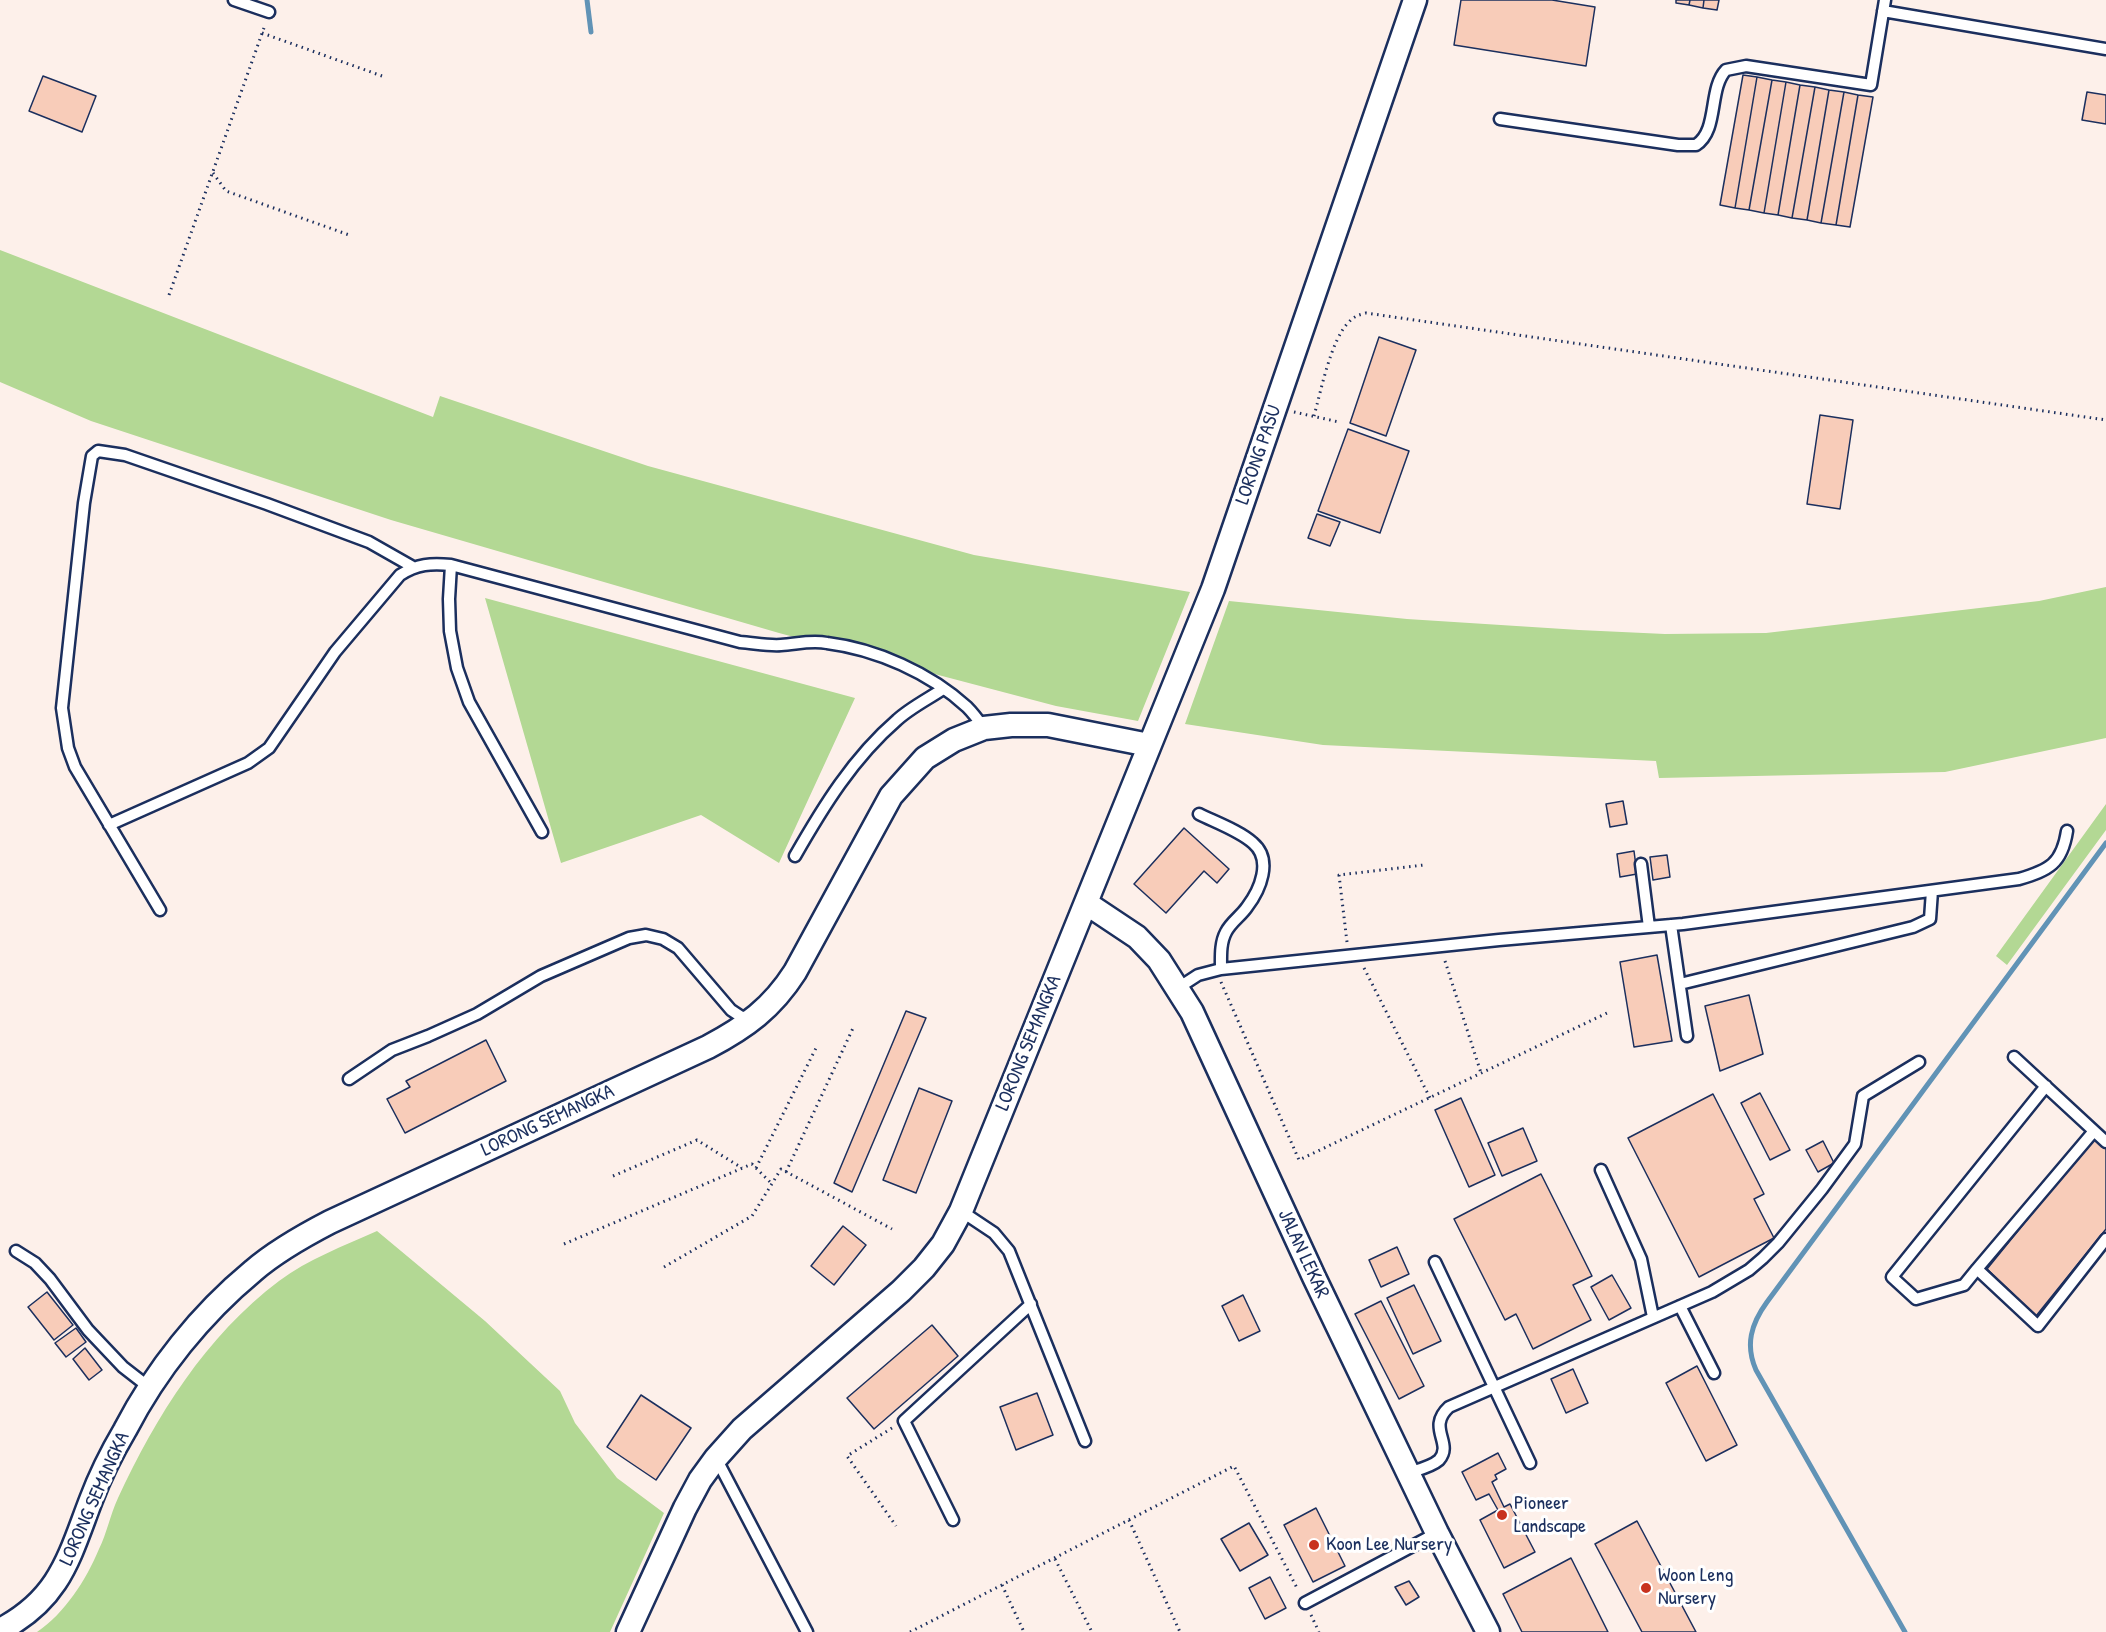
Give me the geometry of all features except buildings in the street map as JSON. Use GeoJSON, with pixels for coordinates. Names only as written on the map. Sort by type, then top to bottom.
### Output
{"type":"FeatureCollection","features":[{"type":"Feature","properties":{"kind":"street","name":"LORONG PASU"},"geometry":{"type":"LineString","coordinates":[[1086,903],[1213,589],[1415,0]]}},
{"type":"Feature","properties":{"kind":"street","name":"LORONG SEMANGKA"},"geometry":{"type":"LineString","coordinates":[[0,1630],[29,1610],[50,1591],[65,1567],[103,1472],[125,1428],[150,1388],[184,1341],[216,1305],[254,1270],[304,1236],[341,1217],[708,1047],[753,1020],[780,994],[795,972],[891,796],[926,758],[954,740],[984,728],[1048,725],[1149,745]]}},
{"type":"Feature","properties":{"kind":"street","name":"LORONG SEMANGKA"},"geometry":{"type":"LineString","coordinates":[[628,1632],[685,1508],[700,1480],[716,1458],[742,1429],[901,1292],[943,1244],[961,1211],[1086,903]]}},
{"type":"Feature","properties":{"kind":"street","name":"JALAN LEKAR"},"geometry":{"type":"LineString","coordinates":[[1086,903],[1137,937],[1160,960],[1192,1012],[1408,1473],[1488,1632]]}},
{"type":"Feature","properties":{"kind":"lane"},"geometry":{"type":"LineString","coordinates":[[234,0],[269,12]]}},
{"type":"Feature","properties":{"kind":"lane"},"geometry":{"type":"LineString","coordinates":[[1500,119],[1678,146],[1696,145],[1708,129],[1718,80],[1726,70],[1746,66],[1871,85],[1884,5],[2106,50]]}},
{"type":"Feature","properties":{"kind":"lane"},"geometry":{"type":"LineString","coordinates":[[160,910],[75,767],[68,748],[62,708],[84,503],[92,456],[98,451],[125,455],[267,504],[369,542],[413,567]]}},
{"type":"Feature","properties":{"kind":"lane"},"geometry":{"type":"LineString","coordinates":[[109,825],[248,763],[269,748],[335,652],[400,575],[413,567],[432,563],[451,565],[740,642],[782,645],[806,641],[856,649],[885,658],[943,689],[968,707],[984,728]]}},
{"type":"Feature","properties":{"kind":"lane"},"geometry":{"type":"LineString","coordinates":[[451,565],[448,598],[450,631],[457,668],[470,702],[542,832]]}},
{"type":"Feature","properties":{"kind":"lane"},"geometry":{"type":"LineString","coordinates":[[795,856],[822,808],[871,745],[899,718],[943,689]]}},
{"type":"Feature","properties":{"kind":"lane"},"geometry":{"type":"LineString","coordinates":[[1199,814],[1254,843],[1261,855],[1264,867],[1258,889],[1223,938],[1221,969]]}},
{"type":"Feature","properties":{"kind":"lane"},"geometry":{"type":"LineString","coordinates":[[1178,988],[1198,975],[1221,969],[1671,925],[2019,879],[2047,869],[2061,856],[2067,831]]}},
{"type":"Feature","properties":{"kind":"lane"},"geometry":{"type":"LineString","coordinates":[[1641,864],[1649,927]]}},
{"type":"Feature","properties":{"kind":"lane"},"geometry":{"type":"LineString","coordinates":[[1680,984],[1913,927],[1930,919],[1932,891]]}},
{"type":"Feature","properties":{"kind":"lane"},"geometry":{"type":"LineString","coordinates":[[1671,925],[1687,1036]]}},
{"type":"Feature","properties":{"kind":"lane"},"geometry":{"type":"LineString","coordinates":[[349,1079],[392,1050],[477,1014],[541,976],[630,938],[646,935],[663,939],[678,948],[731,1010],[753,1020]]}},
{"type":"Feature","properties":{"kind":"lane"},"geometry":{"type":"LineString","coordinates":[[2014,1057],[2106,1142]]}},
{"type":"Feature","properties":{"kind":"lane"},"geometry":{"type":"LineString","coordinates":[[1408,1473],[1432,1464],[1441,1456],[1444,1447],[1439,1424],[1445,1411],[1455,1403],[1712,1292],[1749,1270],[1779,1243],[1855,1144],[1863,1096],[1919,1062]]}},
{"type":"Feature","properties":{"kind":"lane"},"geometry":{"type":"LineString","coordinates":[[2046,1086],[1892,1276],[1916,1299],[1964,1285],[2094,1131]]}},
{"type":"Feature","properties":{"kind":"lane"},"geometry":{"type":"LineString","coordinates":[[1601,1170],[1641,1259],[1653,1317]]}},
{"type":"Feature","properties":{"kind":"lane"},"geometry":{"type":"LineString","coordinates":[[961,1211],[986,1227],[1002,1241],[1012,1259],[1085,1441]]}},
{"type":"Feature","properties":{"kind":"lane"},"geometry":{"type":"LineString","coordinates":[[1977,1269],[2038,1326],[2106,1239]]}},
{"type":"Feature","properties":{"kind":"lane"},"geometry":{"type":"LineString","coordinates":[[16,1251],[35,1263],[50,1279],[88,1330],[123,1367],[150,1388]]}},
{"type":"Feature","properties":{"kind":"lane"},"geometry":{"type":"LineString","coordinates":[[1435,1262],[1530,1463]]}},
{"type":"Feature","properties":{"kind":"lane"},"geometry":{"type":"LineString","coordinates":[[953,1520],[904,1420],[1031,1304]]}},
{"type":"Feature","properties":{"kind":"lane"},"geometry":{"type":"LineString","coordinates":[[1680,1306],[1714,1373]]}},
{"type":"Feature","properties":{"kind":"lane"},"geometry":{"type":"LineString","coordinates":[[716,1458],[807,1632]]}},
{"type":"Feature","properties":{"kind":"lane"},"geometry":{"type":"LineString","coordinates":[[1305,1603],[1437,1533]]}},
{"type":"Feature","properties":{"kind":"path"},"geometry":{"type":"LineString","coordinates":[[169,295],[269,12]]}},
{"type":"Feature","properties":{"kind":"path"},"geometry":{"type":"LineString","coordinates":[[262,33],[382,76]]}},
{"type":"Feature","properties":{"kind":"path"},"geometry":{"type":"LineString","coordinates":[[213,173],[226,190],[352,236]]}},
{"type":"Feature","properties":{"kind":"path"},"geometry":{"type":"LineString","coordinates":[[1314,416],[1338,338],[1347,323],[1355,316],[1366,313],[2106,420]]}},
{"type":"Feature","properties":{"kind":"path"},"geometry":{"type":"LineString","coordinates":[[1275,408],[1339,422]]}},
{"type":"Feature","properties":{"kind":"path"},"geometry":{"type":"LineString","coordinates":[[1424,865],[1339,875],[1353,955],[1430,1098]]}},
{"type":"Feature","properties":{"kind":"path"},"geometry":{"type":"LineString","coordinates":[[1440,946],[1481,1073]]}},
{"type":"Feature","properties":{"kind":"path"},"geometry":{"type":"LineString","coordinates":[[1221,969],[1221,986],[1299,1160],[1607,1013]]}},
{"type":"Feature","properties":{"kind":"path"},"geometry":{"type":"LineString","coordinates":[[786,1172],[854,1026]]}},
{"type":"Feature","properties":{"kind":"path"},"geometry":{"type":"LineString","coordinates":[[756,1168],[816,1048]]}},
{"type":"Feature","properties":{"kind":"path"},"geometry":{"type":"LineString","coordinates":[[613,1176],[697,1140],[742,1168]]}},
{"type":"Feature","properties":{"kind":"path"},"geometry":{"type":"LineString","coordinates":[[564,1244],[752,1164],[772,1184]]}},
{"type":"Feature","properties":{"kind":"path"},"geometry":{"type":"LineString","coordinates":[[664,1267],[753,1216],[781,1169],[892,1229]]}},
{"type":"Feature","properties":{"kind":"path"},"geometry":{"type":"LineString","coordinates":[[896,1526],[847,1456],[904,1420]]}},
{"type":"Feature","properties":{"kind":"path"},"geometry":{"type":"LineString","coordinates":[[910,1632],[1234,1466],[1319,1632]]}},
{"type":"Feature","properties":{"kind":"path"},"geometry":{"type":"LineString","coordinates":[[1129,1520],[1180,1632]]}},
{"type":"Feature","properties":{"kind":"path"},"geometry":{"type":"LineString","coordinates":[[1055,1558],[1092,1632]]}},
{"type":"Feature","properties":{"kind":"path"},"geometry":{"type":"LineString","coordinates":[[1002,1585],[1024,1632]]}},
{"type":"Feature","properties":{"kind":"green space"},"geometry":{"type":"Polygon","coordinates":[[[0,250],[433,417],[440,396],[648,466],[974,555],[1190,592],[1138,721],[1056,706],[779,633],[391,520],[91,421],[0,382],[0,250]]]}},
{"type":"Feature","properties":{"kind":"green space"},"geometry":{"type":"Polygon","coordinates":[[[2106,587],[2106,738],[1945,772],[1659,778],[1656,761],[1323,745],[1185,724],[1229,601],[1407,619],[1579,630],[1665,634],[1766,633],[2039,601],[2106,587]]]}},
{"type":"Feature","properties":{"kind":"green space"},"geometry":{"type":"Polygon","coordinates":[[[485,598],[855,698],[779,863],[701,815],[561,863],[485,598]]]}},
{"type":"Feature","properties":{"kind":"green space"},"geometry":{"type":"Polygon","coordinates":[[[2106,804],[2106,830],[2007,965],[1996,956],[2106,804]]]}},
{"type":"Feature","properties":{"kind":"green space"},"geometry":{"type":"Polygon","coordinates":[[[377,1231],[485,1321],[560,1391],[575,1423],[617,1478],[664,1513],[610,1632],[37,1632],[57,1615],[81,1584],[102,1543],[118,1498],[149,1437],[185,1379],[206,1352],[253,1303],[290,1273],[314,1259],[377,1231]]]}},
{"type":"Feature","properties":{"kind":"waterway"},"geometry":{"type":"LineString","coordinates":[[587,0],[591,32]]}},
{"type":"Feature","properties":{"kind":"waterway"},"geometry":{"type":"LineString","coordinates":[[1905,1632],[1756,1370],[1751,1352],[1751,1335],[1757,1318],[1767,1302],[2106,843]]}},
{"type":"Feature","properties":{"kind":"place","name":"Pioneer Landscape"},"geometry":{"type":"Point","coordinates":[1502,1515]}},
{"type":"Feature","properties":{"kind":"place","name":"Koon Lee Nursery"},"geometry":{"type":"Point","coordinates":[1314,1545]}},
{"type":"Feature","properties":{"kind":"place","name":"Woon Leng Nursery"},"geometry":{"type":"Point","coordinates":[1646,1588]}}]}
